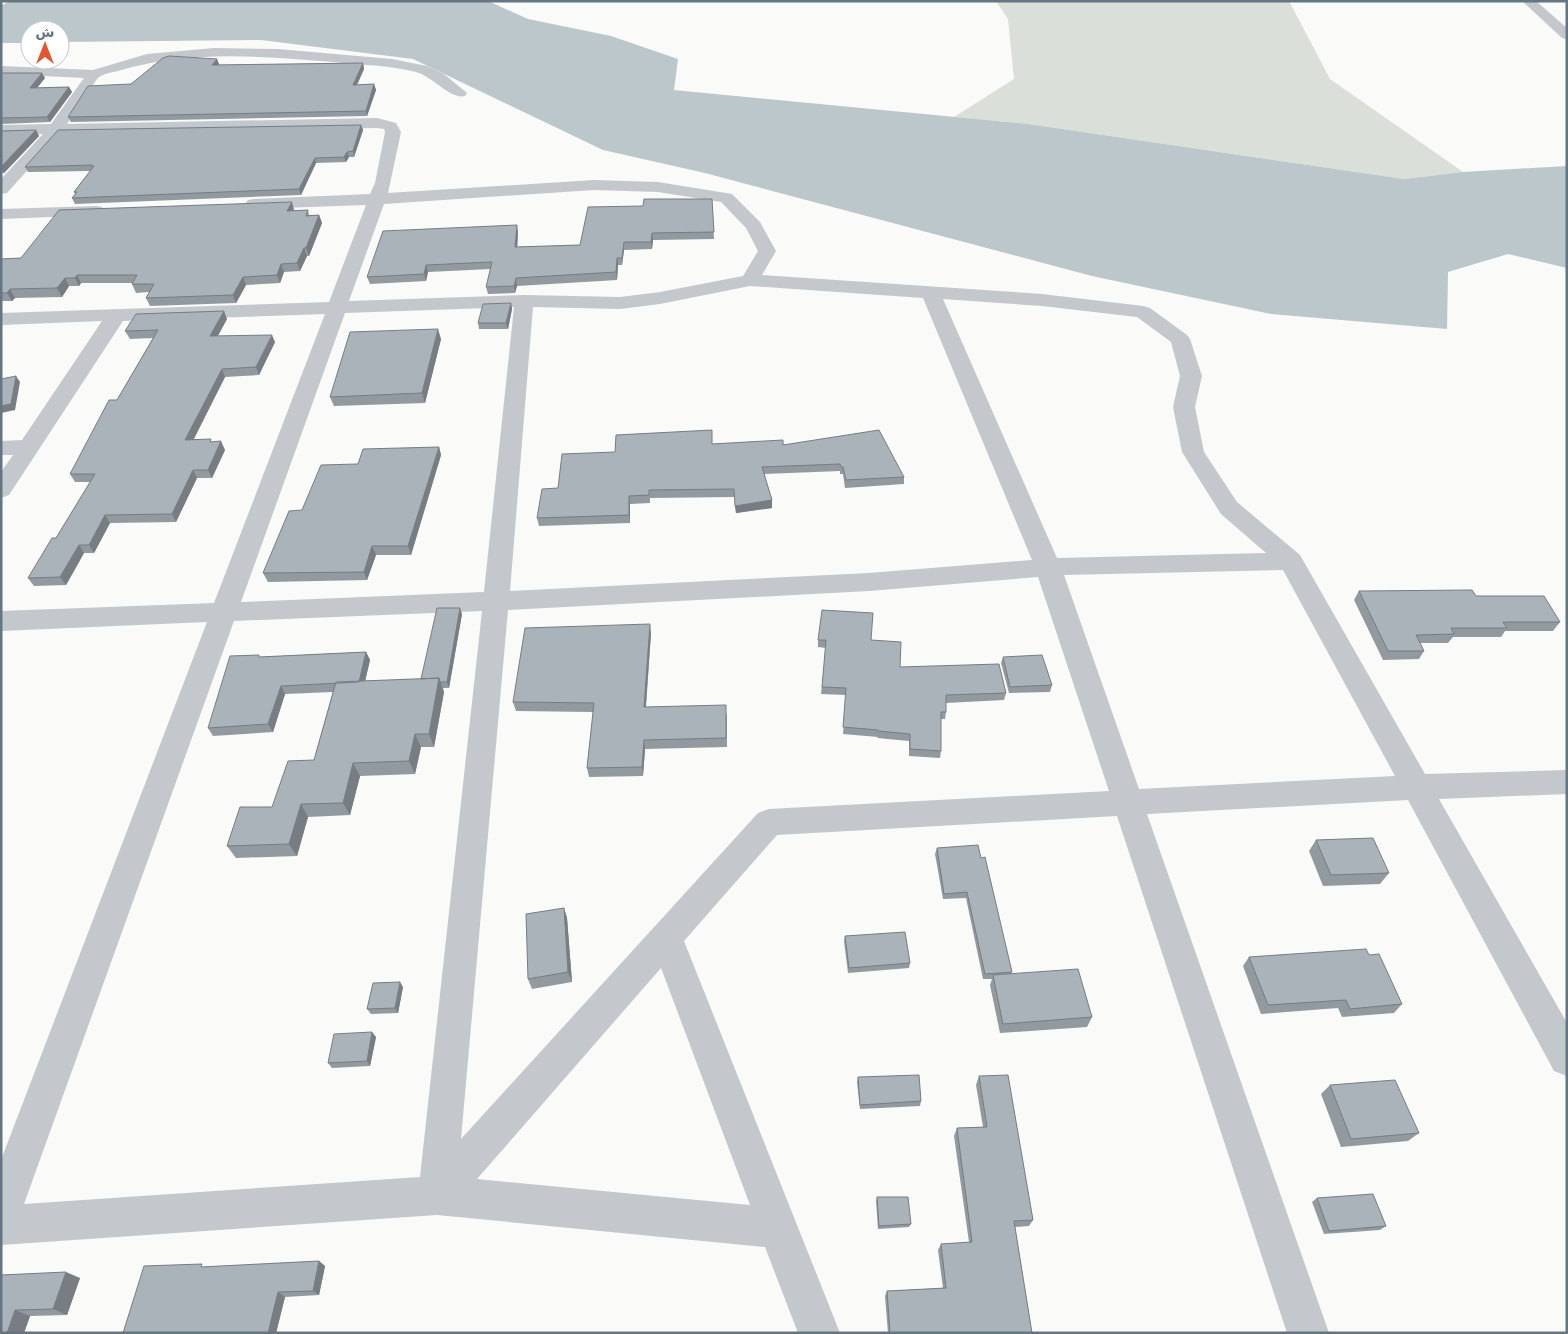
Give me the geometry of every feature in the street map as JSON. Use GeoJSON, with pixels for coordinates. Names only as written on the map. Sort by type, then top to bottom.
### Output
{"type":"FeatureCollection","features":[{"type":"Feature","properties":{"kind":"street"},"geometry":{"type":"LineString","coordinates":[[1528,1],[1567,35]]}},
{"type":"Feature","properties":{"kind":"street"},"geometry":{"type":"LineString","coordinates":[[1,70],[94,74],[147,58],[176,54],[214,52],[278,53],[392,62],[422,69],[439,77],[460,93]]}},
{"type":"Feature","properties":{"kind":"street"},"geometry":{"type":"LineString","coordinates":[[1,189],[56,129],[94,74]]}},
{"type":"Feature","properties":{"kind":"street"},"geometry":{"type":"LineString","coordinates":[[1,130],[376,123],[390,126],[392,132],[383,182],[377,199],[222,612],[1,1212]]}},
{"type":"Feature","properties":{"kind":"street"},"geometry":{"type":"LineString","coordinates":[[238,205],[377,199],[594,185],[658,187],[726,198],[754,226],[767,251],[750,280]]}},
{"type":"Feature","properties":{"kind":"street"},"geometry":{"type":"LineString","coordinates":[[1,214],[110,210]]}},
{"type":"Feature","properties":{"kind":"street"},"geometry":{"type":"LineString","coordinates":[[1,319],[524,301],[620,303],[660,298],[750,280],[1042,300],[1143,312],[1180,339],[1191,376],[1184,407],[1193,452],[1229,508],[1290,561],[1567,1058]]}},
{"type":"Feature","properties":{"kind":"street"},"geometry":{"type":"LineString","coordinates":[[931,293],[1048,567],[1308,1333]]}},
{"type":"Feature","properties":{"kind":"street"},"geometry":{"type":"LineString","coordinates":[[437,1195],[524,301]]}},
{"type":"Feature","properties":{"kind":"street"},"geometry":{"type":"LineString","coordinates":[[1,490],[118,314]]}},
{"type":"Feature","properties":{"kind":"street"},"geometry":{"type":"LineString","coordinates":[[1,448],[30,447]]}},
{"type":"Feature","properties":{"kind":"street"},"geometry":{"type":"LineString","coordinates":[[1,621],[496,601],[869,582],[1048,567],[1290,561]]}},
{"type":"Feature","properties":{"kind":"street"},"geometry":{"type":"LineString","coordinates":[[437,1195],[769,822],[1416,787],[1567,782]]}},
{"type":"Feature","properties":{"kind":"street"},"geometry":{"type":"LineString","coordinates":[[666,938],[819,1333]]}},
{"type":"Feature","properties":{"kind":"street"},"geometry":{"type":"LineString","coordinates":[[1,1225],[437,1195],[779,1228]]}},
{"type":"Feature","properties":{"kind":"shaded area"},"geometry":{"type":"Polygon","coordinates":[[[1,1],[488,1],[528,19],[611,36],[678,59],[674,90],[1028,124],[1404,179],[1463,172],[1567,166],[1567,268],[1508,254],[1448,272],[1447,329],[1271,314],[1092,276],[705,173],[603,150],[413,59],[261,40],[70,42],[70,20],[20,20],[20,43],[1,43],[1,1]]]}},
{"type":"Feature","properties":{"kind":"shaded area"},"geometry":{"type":"Polygon","coordinates":[[[996,1],[1289,1],[1330,79],[1463,172],[1404,179],[1028,124],[954,117],[1014,79],[1008,19],[996,1]]]}},
{"type":"Feature","properties":{"kind":"building"},"geometry":{"type":"Polygon","coordinates":[[[169,56],[217,59],[212,65],[363,63],[353,85],[374,84],[366,111],[68,117],[88,86],[131,84],[163,58],[169,56]]]}},
{"type":"Feature","properties":{"kind":"building"},"geometry":{"type":"Polygon","coordinates":[[[1,73],[42,73],[30,88],[69,87],[47,117],[1,118],[1,73]]]}},
{"type":"Feature","properties":{"kind":"building"},"geometry":{"type":"Polygon","coordinates":[[[361,125],[353,151],[347,152],[344,157],[315,158],[299,189],[72,198],[77,192],[74,192],[94,166],[25,167],[58,130],[361,125]]]}},
{"type":"Feature","properties":{"kind":"building"},"geometry":{"type":"Polygon","coordinates":[[[36,130],[1,167],[1,131],[36,130]]]}},
{"type":"Feature","properties":{"kind":"building"},"geometry":{"type":"Polygon","coordinates":[[[644,199],[712,199],[714,232],[652,233],[651,242],[624,242],[622,258],[617,258],[616,272],[516,278],[514,286],[486,287],[492,262],[426,265],[424,274],[367,277],[383,231],[517,225],[515,247],[580,245],[588,207],[643,206],[644,199]]]}},
{"type":"Feature","properties":{"kind":"building"},"geometry":{"type":"Polygon","coordinates":[[[292,202],[287,211],[308,210],[306,216],[319,215],[306,248],[304,248],[297,263],[281,264],[277,275],[243,277],[233,295],[146,298],[154,284],[132,284],[137,275],[77,275],[75,278],[65,278],[57,288],[10,289],[7,293],[1,293],[1,259],[21,258],[59,210],[292,202]]]}},
{"type":"Feature","properties":{"kind":"building"},"geometry":{"type":"Polygon","coordinates":[[[511,303],[506,323],[478,323],[483,304],[511,303]]]}},
{"type":"Feature","properties":{"kind":"building"},"geometry":{"type":"Polygon","coordinates":[[[224,311],[210,336],[272,335],[256,367],[222,369],[185,440],[211,439],[210,442],[221,441],[208,470],[193,470],[172,514],[105,515],[89,545],[79,545],[60,577],[28,578],[52,538],[56,538],[95,474],[70,474],[109,400],[117,400],[158,330],[125,331],[136,314],[224,311]]]}},
{"type":"Feature","properties":{"kind":"building"},"geometry":{"type":"Polygon","coordinates":[[[438,329],[422,393],[330,397],[350,332],[438,329]]]}},
{"type":"Feature","properties":{"kind":"building"},"geometry":{"type":"Polygon","coordinates":[[[16,376],[11,404],[1,406],[1,379],[16,376]]]}},
{"type":"Feature","properties":{"kind":"building"},"geometry":{"type":"Polygon","coordinates":[[[712,430],[712,444],[783,440],[783,445],[879,430],[904,477],[846,480],[843,467],[840,464],[762,467],[772,500],[735,506],[734,489],[649,490],[649,495],[629,496],[629,515],[537,518],[542,489],[558,488],[562,454],[615,452],[616,435],[712,430]]]}},
{"type":"Feature","properties":{"kind":"building"},"geometry":{"type":"Polygon","coordinates":[[[439,447],[408,546],[372,546],[364,572],[263,573],[289,511],[302,510],[321,465],[358,464],[363,449],[439,447]]]}},
{"type":"Feature","properties":{"kind":"building"},"geometry":{"type":"Polygon","coordinates":[[[1472,590],[1476,596],[1544,596],[1560,622],[1503,622],[1507,628],[1451,628],[1454,634],[1416,635],[1424,651],[1388,651],[1359,591],[1472,590]]]}},
{"type":"Feature","properties":{"kind":"building"},"geometry":{"type":"Polygon","coordinates":[[[437,608],[460,608],[447,682],[440,682],[439,678],[421,679],[437,608]]]}},
{"type":"Feature","properties":{"kind":"building"},"geometry":{"type":"Polygon","coordinates":[[[822,610],[873,613],[871,640],[901,642],[900,667],[999,664],[1006,693],[946,695],[946,712],[941,712],[941,751],[910,749],[910,734],[843,727],[846,688],[822,687],[826,640],[818,640],[822,610]]]}},
{"type":"Feature","properties":{"kind":"building"},"geometry":{"type":"Polygon","coordinates":[[[650,624],[644,707],[726,705],[726,738],[644,740],[642,767],[587,768],[594,703],[513,702],[525,628],[650,624]]]}},
{"type":"Feature","properties":{"kind":"building"},"geometry":{"type":"Polygon","coordinates":[[[366,652],[359,682],[281,686],[268,724],[208,728],[230,656],[259,655],[259,657],[366,652]]]}},
{"type":"Feature","properties":{"kind":"building"},"geometry":{"type":"Polygon","coordinates":[[[1042,655],[1052,685],[1010,687],[1003,657],[1042,655]]]}},
{"type":"Feature","properties":{"kind":"building"},"geometry":{"type":"Polygon","coordinates":[[[439,678],[429,734],[415,734],[409,761],[353,763],[343,803],[301,804],[289,844],[227,846],[240,807],[272,807],[288,761],[314,760],[336,682],[439,678]]]}},
{"type":"Feature","properties":{"kind":"building"},"geometry":{"type":"Polygon","coordinates":[[[1373,838],[1389,873],[1331,875],[1316,840],[1373,838]]]}},
{"type":"Feature","properties":{"kind":"building"},"geometry":{"type":"Polygon","coordinates":[[[978,845],[981,858],[985,857],[1012,972],[985,974],[967,892],[944,894],[937,848],[978,845]]]}},
{"type":"Feature","properties":{"kind":"building"},"geometry":{"type":"Polygon","coordinates":[[[564,908],[568,972],[528,979],[526,914],[564,908]]]}},
{"type":"Feature","properties":{"kind":"building"},"geometry":{"type":"Polygon","coordinates":[[[905,932],[910,963],[849,968],[845,936],[905,932]]]}},
{"type":"Feature","properties":{"kind":"building"},"geometry":{"type":"Polygon","coordinates":[[[1366,949],[1369,955],[1379,954],[1402,1004],[1350,1009],[1346,1000],[1268,1005],[1249,957],[1366,949]]]}},
{"type":"Feature","properties":{"kind":"building"},"geometry":{"type":"Polygon","coordinates":[[[1078,969],[1092,1017],[1003,1024],[993,975],[1078,969]]]}},
{"type":"Feature","properties":{"kind":"building"},"geometry":{"type":"Polygon","coordinates":[[[400,982],[395,1008],[367,1009],[373,983],[400,982]]]}},
{"type":"Feature","properties":{"kind":"building"},"geometry":{"type":"Polygon","coordinates":[[[372,1032],[367,1061],[328,1063],[334,1034],[372,1032]]]}},
{"type":"Feature","properties":{"kind":"building"},"geometry":{"type":"Polygon","coordinates":[[[919,1075],[921,1101],[860,1105],[858,1077],[919,1075]]]}},
{"type":"Feature","properties":{"kind":"building"},"geometry":{"type":"Polygon","coordinates":[[[1008,1075],[1033,1220],[1014,1221],[1032,1333],[890,1333],[887,1291],[946,1288],[941,1244],[972,1242],[957,1128],[987,1127],[979,1076],[1008,1075]]]}},
{"type":"Feature","properties":{"kind":"building"},"geometry":{"type":"Polygon","coordinates":[[[1395,1080],[1419,1133],[1351,1139],[1330,1085],[1395,1080]]]}},
{"type":"Feature","properties":{"kind":"building"},"geometry":{"type":"Polygon","coordinates":[[[1373,1194],[1386,1226],[1329,1231],[1317,1198],[1373,1194]]]}},
{"type":"Feature","properties":{"kind":"building"},"geometry":{"type":"Polygon","coordinates":[[[877,1197],[908,1197],[911,1224],[879,1226],[877,1197]]]}},
{"type":"Feature","properties":{"kind":"building"},"geometry":{"type":"Polygon","coordinates":[[[319,1261],[313,1291],[278,1292],[268,1333],[123,1333],[144,1266],[202,1264],[201,1267],[319,1261]]]}},
{"type":"Feature","properties":{"kind":"building"},"geometry":{"type":"Polygon","coordinates":[[[66,1272],[53,1309],[15,1310],[7,1333],[1,1333],[1,1275],[66,1272]]]}}]}
